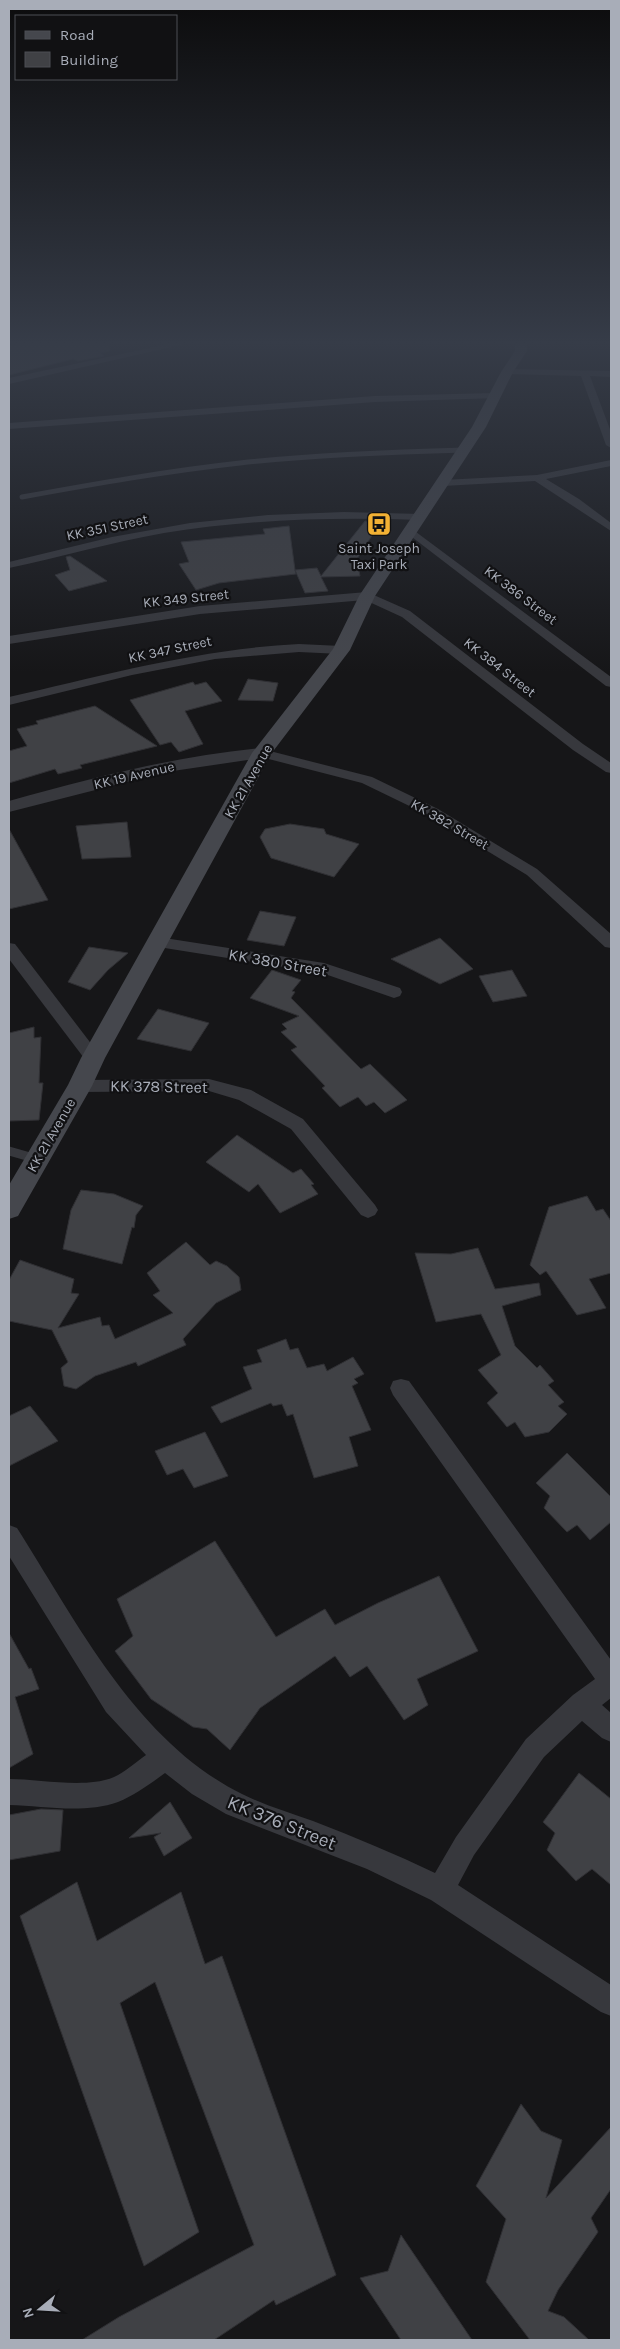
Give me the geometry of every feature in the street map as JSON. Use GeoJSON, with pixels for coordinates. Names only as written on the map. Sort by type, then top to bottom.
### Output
{"type":"FeatureCollection","features":[{"type":"Feature","properties":{"kind":"main road","name":"KK 21 Avenue"},"geometry":{"type":"LineString","coordinates":[[9,1208],[80,1086],[93,1058],[262,753],[340,650],[367,596],[412,532],[462,453]]}},
{"type":"Feature","properties":{"kind":"street"},"geometry":{"type":"LineString","coordinates":[[443,483],[537,478],[611,463]]}},
{"type":"Feature","properties":{"kind":"street"},"geometry":{"type":"LineString","coordinates":[[537,478],[576,500],[611,528]]}},
{"type":"Feature","properties":{"kind":"street","name":"KK 351 Street"},"geometry":{"type":"LineString","coordinates":[[9,565],[153,532],[216,523],[345,515],[421,517]]}},
{"type":"Feature","properties":{"kind":"street","name":"KK 386 Street"},"geometry":{"type":"LineString","coordinates":[[412,532],[611,683]]}},
{"type":"Feature","properties":{"kind":"street","name":"KK 349 Street"},"geometry":{"type":"LineString","coordinates":[[9,640],[200,610],[367,596]]}},
{"type":"Feature","properties":{"kind":"street","name":"KK 384 Street"},"geometry":{"type":"LineString","coordinates":[[367,596],[406,614],[578,747],[611,769]]}},
{"type":"Feature","properties":{"kind":"street","name":"KK 347 Street"},"geometry":{"type":"LineString","coordinates":[[9,701],[215,654],[272,648],[308,647],[340,650]]}},
{"type":"Feature","properties":{"kind":"street","name":"KK 19 Avenue"},"geometry":{"type":"LineString","coordinates":[[9,807],[140,772],[220,756],[262,753]]}},
{"type":"Feature","properties":{"kind":"street","name":"KK 382 Street"},"geometry":{"type":"LineString","coordinates":[[262,753],[367,780],[433,812],[532,872],[611,943]]}},
{"type":"Feature","properties":{"kind":"street","name":"KK 380 Street"},"geometry":{"type":"LineString","coordinates":[[158,942],[324,968],[394,992]]}},
{"type":"Feature","properties":{"kind":"street"},"geometry":{"type":"LineString","coordinates":[[9,948],[93,1058]]}},
{"type":"Feature","properties":{"kind":"street","name":"KK 378 Street"},"geometry":{"type":"LineString","coordinates":[[80,1086],[209,1085],[245,1095],[297,1124],[318,1147],[368,1210]]}},
{"type":"Feature","properties":{"kind":"street"},"geometry":{"type":"LineString","coordinates":[[401,1388],[611,1682],[582,1704],[535,1748],[465,1846],[440,1890]]}},
{"type":"Feature","properties":{"kind":"street","name":"KK 376 Street"},"geometry":{"type":"LineString","coordinates":[[9,1536],[115,1703],[165,1757],[201,1785],[235,1805],[374,1858],[440,1890],[611,2002]]}},
{"type":"Feature","properties":{"kind":"street"},"geometry":{"type":"LineString","coordinates":[[582,1704],[611,1729]]}},
{"type":"Feature","properties":{"kind":"street"},"geometry":{"type":"LineString","coordinates":[[9,1792],[88,1794],[105,1792],[130,1782],[165,1757]]}},
{"type":"Feature","properties":{"kind":"lane"},"geometry":{"type":"LineString","coordinates":[[22,497],[138,477],[242,463],[369,453]]}},
{"type":"Feature","properties":{"kind":"lane"},"geometry":{"type":"LineString","coordinates":[[9,1151],[37,1159]]}},
{"type":"Feature","properties":{"kind":"building"},"geometry":{"type":"Polygon","coordinates":[[[365,521],[380,523],[357,559],[360,576],[321,577],[328,591],[305,593],[295,570],[317,568],[321,576],[365,521]]]}},
{"type":"Feature","properties":{"kind":"building"},"geometry":{"type":"Polygon","coordinates":[[[289,526],[296,574],[219,583],[196,590],[179,564],[189,562],[181,542],[265,534],[263,529],[289,526]]]}},
{"type":"Feature","properties":{"kind":"building"},"geometry":{"type":"Polygon","coordinates":[[[70,556],[107,581],[69,591],[55,575],[70,570],[66,557],[70,556]]]}},
{"type":"Feature","properties":{"kind":"building"},"geometry":{"type":"Polygon","coordinates":[[[248,679],[278,683],[273,701],[238,700],[248,679]]]}},
{"type":"Feature","properties":{"kind":"building"},"geometry":{"type":"Polygon","coordinates":[[[193,682],[195,685],[206,682],[222,701],[185,711],[203,744],[179,752],[171,742],[160,745],[130,700],[193,682]]]}},
{"type":"Feature","properties":{"kind":"building"},"geometry":{"type":"Polygon","coordinates":[[[95,706],[157,746],[80,765],[82,768],[58,774],[55,769],[9,783],[9,751],[27,746],[17,729],[38,724],[36,721],[95,706]]]}},
{"type":"Feature","properties":{"kind":"building"},"geometry":{"type":"Polygon","coordinates":[[[127,822],[131,857],[82,859],[76,826],[127,822]]]}},
{"type":"Feature","properties":{"kind":"building"},"geometry":{"type":"Polygon","coordinates":[[[290,824],[324,829],[326,834],[359,844],[334,877],[271,858],[260,837],[265,829],[290,824]]]}},
{"type":"Feature","properties":{"kind":"building"},"geometry":{"type":"Polygon","coordinates":[[[9,829],[48,900],[9,909],[9,829]]]}},
{"type":"Feature","properties":{"kind":"building"},"geometry":{"type":"Polygon","coordinates":[[[260,911],[296,917],[284,946],[247,940],[260,911]]]}},
{"type":"Feature","properties":{"kind":"building"},"geometry":{"type":"Polygon","coordinates":[[[440,938],[473,969],[440,984],[391,959],[440,938]]]}},
{"type":"Feature","properties":{"kind":"building"},"geometry":{"type":"Polygon","coordinates":[[[89,947],[128,953],[108,970],[90,990],[68,982],[89,947]]]}},
{"type":"Feature","properties":{"kind":"building"},"geometry":{"type":"Polygon","coordinates":[[[272,970],[301,980],[292,991],[295,992],[291,998],[361,1069],[370,1064],[407,1100],[385,1113],[374,1102],[366,1106],[358,1097],[340,1107],[322,1088],[325,1086],[291,1050],[297,1047],[281,1032],[287,1029],[282,1024],[299,1016],[250,998],[272,970]]]}},
{"type":"Feature","properties":{"kind":"building"},"geometry":{"type":"Polygon","coordinates":[[[512,970],[527,996],[493,1002],[479,976],[512,970]]]}},
{"type":"Feature","properties":{"kind":"building"},"geometry":{"type":"Polygon","coordinates":[[[158,1009],[209,1023],[191,1051],[137,1039],[158,1009]]]}},
{"type":"Feature","properties":{"kind":"building"},"geometry":{"type":"Polygon","coordinates":[[[34,1027],[34,1038],[41,1037],[39,1083],[43,1083],[39,1120],[9,1121],[9,1033],[34,1027]]]}},
{"type":"Feature","properties":{"kind":"building"},"geometry":{"type":"Polygon","coordinates":[[[237,1135],[293,1173],[301,1169],[314,1184],[311,1185],[318,1194],[280,1213],[258,1184],[249,1192],[206,1162],[237,1135]]]}},
{"type":"Feature","properties":{"kind":"building"},"geometry":{"type":"Polygon","coordinates":[[[81,1190],[114,1194],[143,1206],[136,1215],[134,1228],[132,1227],[122,1264],[63,1249],[71,1210],[81,1190]]]}},
{"type":"Feature","properties":{"kind":"building"},"geometry":{"type":"Polygon","coordinates":[[[587,1196],[596,1211],[603,1209],[611,1221],[611,1273],[589,1279],[606,1308],[577,1315],[546,1271],[540,1275],[530,1265],[549,1207],[587,1196]]]}},
{"type":"Feature","properties":{"kind":"building"},"geometry":{"type":"Polygon","coordinates":[[[186,1242],[210,1265],[216,1261],[227,1266],[239,1277],[241,1290],[216,1303],[183,1339],[186,1345],[138,1366],[136,1362],[95,1376],[76,1389],[64,1386],[61,1368],[68,1362],[52,1330],[9,1321],[9,1280],[20,1260],[74,1279],[71,1293],[79,1294],[58,1328],[100,1317],[102,1326],[109,1325],[115,1339],[173,1313],[153,1295],[160,1291],[147,1273],[186,1242]]]}},
{"type":"Feature","properties":{"kind":"building"},"geometry":{"type":"Polygon","coordinates":[[[478,1248],[495,1289],[539,1283],[541,1295],[502,1306],[515,1346],[537,1368],[540,1365],[554,1381],[548,1385],[564,1402],[558,1406],[567,1414],[549,1432],[525,1437],[515,1422],[507,1427],[487,1403],[498,1393],[478,1370],[501,1355],[481,1314],[436,1322],[415,1253],[451,1254],[478,1248]]]}},
{"type":"Feature","properties":{"kind":"building"},"geometry":{"type":"Polygon","coordinates":[[[286,1339],[290,1350],[298,1348],[307,1368],[324,1364],[327,1371],[353,1357],[364,1374],[354,1379],[358,1383],[352,1386],[371,1430],[349,1437],[358,1466],[314,1478],[293,1414],[287,1416],[282,1404],[273,1406],[271,1403],[221,1423],[211,1407],[252,1389],[243,1367],[262,1362],[257,1350],[286,1339]]]}},
{"type":"Feature","properties":{"kind":"building"},"geometry":{"type":"Polygon","coordinates":[[[30,1406],[58,1441],[9,1466],[9,1416],[30,1406]]]}},
{"type":"Feature","properties":{"kind":"building"},"geometry":{"type":"Polygon","coordinates":[[[205,1432],[228,1476],[194,1488],[183,1469],[167,1475],[155,1451],[205,1432]]]}},
{"type":"Feature","properties":{"kind":"building"},"geometry":{"type":"Polygon","coordinates":[[[567,1453],[611,1497],[611,1522],[590,1540],[577,1525],[567,1532],[544,1508],[550,1496],[536,1483],[567,1453]]]}},
{"type":"Feature","properties":{"kind":"building"},"geometry":{"type":"Polygon","coordinates":[[[215,1541],[276,1637],[325,1609],[335,1625],[378,1603],[439,1576],[478,1651],[417,1679],[428,1705],[404,1720],[367,1666],[350,1677],[335,1656],[260,1708],[230,1750],[207,1729],[193,1727],[151,1699],[115,1651],[133,1636],[117,1599],[215,1541]]]}},
{"type":"Feature","properties":{"kind":"building"},"geometry":{"type":"Polygon","coordinates":[[[9,1633],[29,1669],[31,1668],[39,1689],[15,1697],[33,1754],[9,1768],[9,1633]]]}},
{"type":"Feature","properties":{"kind":"building"},"geometry":{"type":"Polygon","coordinates":[[[579,1773],[611,1799],[611,1885],[592,1869],[576,1881],[547,1850],[555,1833],[543,1822],[579,1773]]]}},
{"type":"Feature","properties":{"kind":"building"},"geometry":{"type":"Polygon","coordinates":[[[170,1802],[192,1838],[164,1856],[154,1837],[161,1833],[129,1838],[170,1802]]]}},
{"type":"Feature","properties":{"kind":"building"},"geometry":{"type":"Polygon","coordinates":[[[41,1809],[63,1810],[60,1851],[9,1860],[9,1815],[41,1809]]]}},
{"type":"Feature","properties":{"kind":"building"},"geometry":{"type":"Polygon","coordinates":[[[77,1882],[97,1941],[181,1892],[205,1964],[222,1956],[336,2275],[276,2305],[274,2300],[214,2340],[82,2340],[119,2317],[254,2245],[155,1982],[120,2003],[199,2232],[144,2266],[20,1916],[77,1882]]]}},
{"type":"Feature","properties":{"kind":"building"},"geometry":{"type":"Polygon","coordinates":[[[521,2104],[541,2131],[562,2140],[546,2198],[611,2127],[611,2189],[591,2218],[598,2232],[558,2290],[548,2311],[564,2317],[589,2340],[530,2340],[486,2282],[506,2219],[476,2186],[521,2104]]]}},
{"type":"Feature","properties":{"kind":"building"},"geometry":{"type":"Polygon","coordinates":[[[401,2235],[472,2340],[401,2340],[360,2278],[388,2271],[401,2235]]]}},
{"type":"Feature","properties":{"kind":"place","name":"Saint Joseph Taxi Park"},"geometry":{"type":"Point","coordinates":[379,524]}}]}
